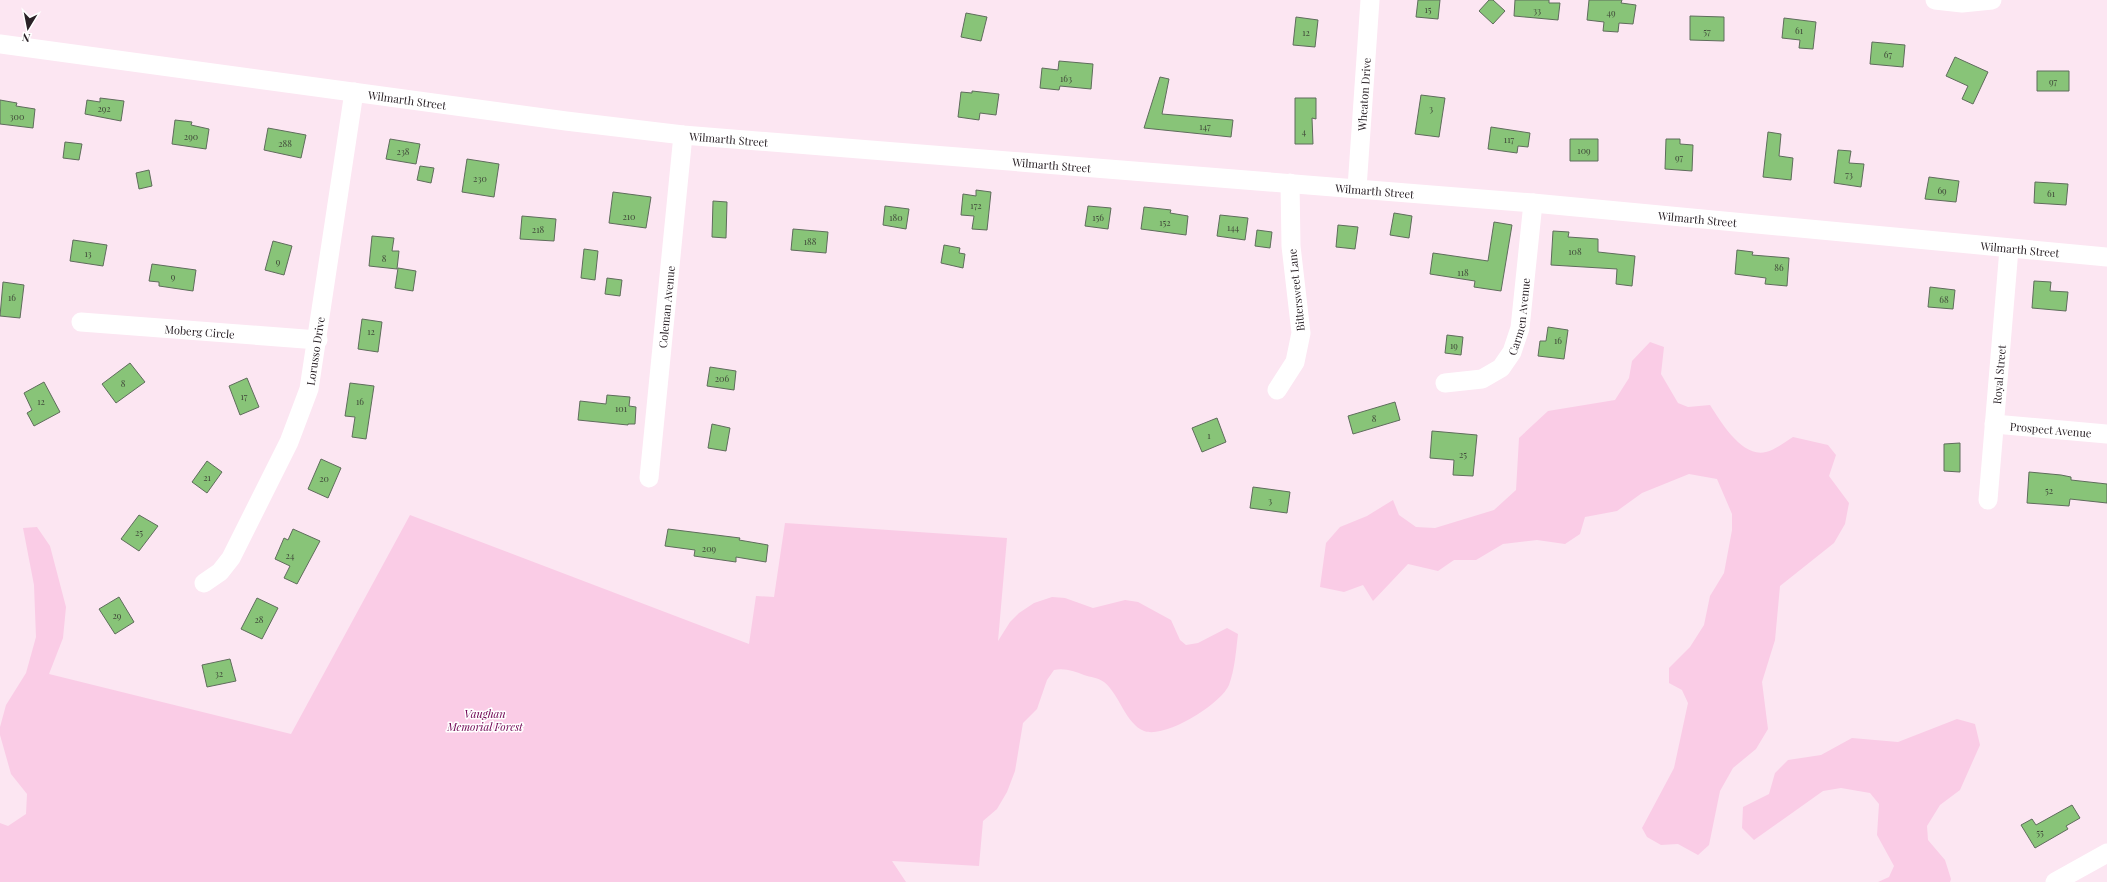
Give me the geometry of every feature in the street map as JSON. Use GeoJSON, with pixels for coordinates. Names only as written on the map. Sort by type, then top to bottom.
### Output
{"type":"FeatureCollection","features":[{"type":"Feature","properties":{"kind":"street","name":"Wheaton Drive"},"geometry":{"type":"LineString","coordinates":[[1357,188],[1370,0]]}},
{"type":"Feature","properties":{"kind":"street"},"geometry":{"type":"LineString","coordinates":[[1935,0],[1962,3],[1992,0]]}},
{"type":"Feature","properties":{"kind":"street","name":"Wilmarth Street"},"geometry":{"type":"LineString","coordinates":[[0,44],[566,121],[683,135],[1533,202],[2107,258]]}},
{"type":"Feature","properties":{"kind":"street","name":"Lorusso Drive"},"geometry":{"type":"LineString","coordinates":[[204,583],[220,572],[231,558],[289,442],[309,390],[318,340],[354,92]]}},
{"type":"Feature","properties":{"kind":"street","name":"Coleman Avenue"},"geometry":{"type":"LineString","coordinates":[[649,478],[683,135]]}},
{"type":"Feature","properties":{"kind":"street","name":"Bittersweet Lane"},"geometry":{"type":"LineString","coordinates":[[1277,390],[1294,362],[1301,333],[1291,246],[1290,183]]}},
{"type":"Feature","properties":{"kind":"street","name":"Carmen Avenue"},"geometry":{"type":"LineString","coordinates":[[1445,383],[1482,379],[1501,368],[1512,352],[1520,328],[1533,202]]}},
{"type":"Feature","properties":{"kind":"street","name":"Royal Street"},"geometry":{"type":"LineString","coordinates":[[1988,500],[2009,249]]}},
{"type":"Feature","properties":{"kind":"street","name":"Moberg Circle"},"geometry":{"type":"LineString","coordinates":[[81,322],[318,340]]}},
{"type":"Feature","properties":{"kind":"street","name":"Prospect Avenue"},"geometry":{"type":"LineString","coordinates":[[1994,424],[2107,434]]}},
{"type":"Feature","properties":{"kind":"street"},"geometry":{"type":"LineString","coordinates":[[2055,882],[2107,853]]}},
{"type":"Feature","properties":{"kind":"green space"},"geometry":{"type":"Polygon","coordinates":[[[1650,342],[1664,347],[1661,374],[1678,403],[1688,407],[1710,405],[1726,429],[1749,450],[1766,452],[1776,448],[1793,437],[1828,445],[1836,455],[1829,476],[1849,503],[1845,524],[1834,543],[1780,586],[1775,640],[1762,682],[1768,729],[1756,749],[1733,768],[1720,791],[1709,845],[1698,855],[1678,844],[1661,845],[1647,837],[1642,828],[1674,768],[1688,703],[1682,690],[1669,683],[1669,668],[1690,647],[1704,625],[1710,596],[1724,573],[1732,530],[1732,514],[1717,479],[1689,474],[1642,493],[1617,511],[1585,517],[1580,534],[1565,544],[1537,540],[1503,544],[1476,560],[1454,560],[1438,571],[1408,564],[1373,601],[1363,585],[1344,592],[1320,587],[1326,543],[1340,527],[1367,516],[1393,500],[1399,515],[1416,527],[1435,528],[1494,510],[1516,490],[1519,438],[1548,411],[1615,400],[1629,378],[1632,361],[1650,342]]]}},
{"type":"Feature","properties":{"kind":"green space","name":"Vaughan Memorial Forest"},"geometry":{"type":"Polygon","coordinates":[[[410,515],[749,644],[756,596],[774,597],[785,523],[1007,538],[998,641],[1010,622],[1019,613],[1034,603],[1052,597],[1065,598],[1093,608],[1125,600],[1138,602],[1171,620],[1180,640],[1186,645],[1198,643],[1227,628],[1238,634],[1234,666],[1229,685],[1224,693],[1204,710],[1178,725],[1165,730],[1153,732],[1144,731],[1132,722],[1110,688],[1104,682],[1069,670],[1054,670],[1047,680],[1037,709],[1023,723],[1015,771],[1007,792],[997,809],[983,821],[979,866],[892,861],[906,882],[0,882],[0,823],[8,826],[26,814],[27,794],[11,774],[0,735],[0,727],[6,705],[26,673],[36,637],[34,585],[23,528],[37,527],[50,546],[66,607],[63,638],[49,674],[291,734],[410,515]]]}},
{"type":"Feature","properties":{"kind":"green space"},"geometry":{"type":"Polygon","coordinates":[[[1957,719],[1975,724],[1980,745],[1960,790],[1940,805],[1927,826],[1928,840],[1945,860],[1951,879],[1950,882],[1878,882],[1889,877],[1894,866],[1877,835],[1879,804],[1870,793],[1841,788],[1823,791],[1754,840],[1742,828],[1743,807],[1769,794],[1775,773],[1788,760],[1821,755],[1852,738],[1898,742],[1957,719]]]}},
{"type":"Feature","properties":{"kind":"building"},"geometry":{"type":"Polygon","coordinates":[[[1418,0],[1440,0],[1438,19],[1416,17],[1418,0]]]}},
{"type":"Feature","properties":{"kind":"building"},"geometry":{"type":"Polygon","coordinates":[[[1489,0],[1493,0],[1505,11],[1493,24],[1479,11],[1489,0]]]}},
{"type":"Feature","properties":{"kind":"building"},"geometry":{"type":"Polygon","coordinates":[[[1515,0],[1549,0],[1549,3],[1560,3],[1558,20],[1514,16],[1515,0]]]}},
{"type":"Feature","properties":{"kind":"building"},"geometry":{"type":"Polygon","coordinates":[[[1589,0],[1622,0],[1621,3],[1636,5],[1633,24],[1619,23],[1618,32],[1603,31],[1604,22],[1587,20],[1589,0]]]}},
{"type":"Feature","properties":{"kind":"building"},"geometry":{"type":"Polygon","coordinates":[[[966,13],[987,17],[981,41],[961,37],[966,13]]]}},
{"type":"Feature","properties":{"kind":"building"},"geometry":{"type":"Polygon","coordinates":[[[1690,16],[1724,17],[1724,41],[1690,40],[1690,16]]]}},
{"type":"Feature","properties":{"kind":"building"},"geometry":{"type":"Polygon","coordinates":[[[1296,17],[1318,20],[1315,47],[1293,45],[1296,17]]]}},
{"type":"Feature","properties":{"kind":"building"},"geometry":{"type":"Polygon","coordinates":[[[1784,18],[1816,22],[1813,49],[1799,48],[1800,40],[1782,38],[1784,18]]]}},
{"type":"Feature","properties":{"kind":"building"},"geometry":{"type":"Polygon","coordinates":[[[1872,42],[1905,45],[1903,67],[1870,64],[1872,42]]]}},
{"type":"Feature","properties":{"kind":"building"},"geometry":{"type":"Polygon","coordinates":[[[1955,57],[1988,72],[1973,104],[1962,99],[1968,86],[1946,76],[1955,57]]]}},
{"type":"Feature","properties":{"kind":"building"},"geometry":{"type":"Polygon","coordinates":[[[1059,61],[1093,64],[1091,89],[1060,86],[1059,90],[1040,88],[1042,68],[1058,70],[1059,61]]]}},
{"type":"Feature","properties":{"kind":"building"},"geometry":{"type":"Polygon","coordinates":[[[2037,71],[2069,71],[2069,91],[2037,91],[2037,71]]]}},
{"type":"Feature","properties":{"kind":"building"},"geometry":{"type":"Polygon","coordinates":[[[1160,77],[1169,79],[1162,114],[1233,120],[1231,137],[1144,128],[1160,77]]]}},
{"type":"Feature","properties":{"kind":"building"},"geometry":{"type":"Polygon","coordinates":[[[972,91],[999,94],[996,115],[980,113],[979,120],[958,117],[961,92],[972,93],[972,91]]]}},
{"type":"Feature","properties":{"kind":"building"},"geometry":{"type":"Polygon","coordinates":[[[1421,95],[1445,98],[1439,137],[1415,134],[1421,95]]]}},
{"type":"Feature","properties":{"kind":"building"},"geometry":{"type":"Polygon","coordinates":[[[100,98],[124,101],[121,121],[85,114],[87,100],[100,102],[100,98]]]}},
{"type":"Feature","properties":{"kind":"building"},"geometry":{"type":"Polygon","coordinates":[[[1295,98],[1316,98],[1316,119],[1312,118],[1313,144],[1295,144],[1295,98]]]}},
{"type":"Feature","properties":{"kind":"building"},"geometry":{"type":"Polygon","coordinates":[[[0,100],[17,103],[16,106],[35,109],[33,128],[0,124],[0,100]]]}},
{"type":"Feature","properties":{"kind":"building"},"geometry":{"type":"Polygon","coordinates":[[[175,120],[192,122],[191,125],[209,129],[206,149],[172,144],[175,120]]]}},
{"type":"Feature","properties":{"kind":"building"},"geometry":{"type":"Polygon","coordinates":[[[1491,127],[1530,133],[1528,147],[1518,146],[1517,153],[1488,149],[1491,127]]]}},
{"type":"Feature","properties":{"kind":"building"},"geometry":{"type":"Polygon","coordinates":[[[268,128],[306,135],[301,158],[264,150],[268,128]]]}},
{"type":"Feature","properties":{"kind":"building"},"geometry":{"type":"Polygon","coordinates":[[[1768,132],[1781,134],[1779,156],[1793,158],[1791,180],[1763,177],[1768,132]]]}},
{"type":"Feature","properties":{"kind":"building"},"geometry":{"type":"Polygon","coordinates":[[[390,139],[420,144],[416,164],[386,159],[390,139]]]}},
{"type":"Feature","properties":{"kind":"building"},"geometry":{"type":"Polygon","coordinates":[[[1570,139],[1598,139],[1598,161],[1570,161],[1570,139]]]}},
{"type":"Feature","properties":{"kind":"building"},"geometry":{"type":"Polygon","coordinates":[[[1666,139],[1680,139],[1680,144],[1693,145],[1692,171],[1665,169],[1666,139]]]}},
{"type":"Feature","properties":{"kind":"building"},"geometry":{"type":"Polygon","coordinates":[[[65,142],[82,144],[79,160],[63,158],[65,142]]]}},
{"type":"Feature","properties":{"kind":"building"},"geometry":{"type":"Polygon","coordinates":[[[1838,150],[1851,151],[1849,163],[1864,164],[1861,187],[1834,183],[1838,150]]]}},
{"type":"Feature","properties":{"kind":"building"},"geometry":{"type":"Polygon","coordinates":[[[467,159],[499,164],[494,197],[462,192],[467,159]]]}},
{"type":"Feature","properties":{"kind":"building"},"geometry":{"type":"Polygon","coordinates":[[[420,166],[434,168],[431,183],[417,180],[420,166]]]}},
{"type":"Feature","properties":{"kind":"building"},"geometry":{"type":"Polygon","coordinates":[[[149,170],[152,186],[139,189],[136,173],[149,170]]]}},
{"type":"Feature","properties":{"kind":"building"},"geometry":{"type":"Polygon","coordinates":[[[1929,177],[1959,181],[1956,202],[1925,199],[1929,177]]]}},
{"type":"Feature","properties":{"kind":"building"},"geometry":{"type":"Polygon","coordinates":[[[2035,182],[2068,184],[2066,205],[2034,203],[2035,182]]]}},
{"type":"Feature","properties":{"kind":"building"},"geometry":{"type":"Polygon","coordinates":[[[976,190],[991,192],[987,230],[972,229],[974,216],[961,215],[963,194],[976,196],[976,190]]]}},
{"type":"Feature","properties":{"kind":"building"},"geometry":{"type":"Polygon","coordinates":[[[613,192],[651,197],[646,228],[609,223],[613,192]]]}},
{"type":"Feature","properties":{"kind":"building"},"geometry":{"type":"Polygon","coordinates":[[[713,201],[727,202],[726,238],[712,237],[713,201]]]}},
{"type":"Feature","properties":{"kind":"building"},"geometry":{"type":"Polygon","coordinates":[[[885,206],[909,209],[906,229],[883,225],[885,206]]]}},
{"type":"Feature","properties":{"kind":"building"},"geometry":{"type":"Polygon","coordinates":[[[1088,206],[1111,208],[1108,229],[1085,226],[1088,206]]]}},
{"type":"Feature","properties":{"kind":"building"},"geometry":{"type":"Polygon","coordinates":[[[1144,207],[1171,210],[1170,213],[1188,216],[1186,235],[1141,229],[1144,207]]]}},
{"type":"Feature","properties":{"kind":"building"},"geometry":{"type":"Polygon","coordinates":[[[1394,213],[1412,216],[1409,238],[1390,235],[1394,213]]]}},
{"type":"Feature","properties":{"kind":"building"},"geometry":{"type":"Polygon","coordinates":[[[1220,215],[1248,218],[1245,240],[1217,236],[1220,215]]]}},
{"type":"Feature","properties":{"kind":"building"},"geometry":{"type":"Polygon","coordinates":[[[522,216],[556,219],[554,241],[520,239],[522,216]]]}},
{"type":"Feature","properties":{"kind":"building"},"geometry":{"type":"Polygon","coordinates":[[[1494,222],[1512,225],[1501,291],[1474,287],[1475,281],[1430,274],[1433,253],[1488,261],[1494,222]]]}},
{"type":"Feature","properties":{"kind":"building"},"geometry":{"type":"Polygon","coordinates":[[[1338,225],[1358,227],[1355,249],[1336,247],[1338,225]]]}},
{"type":"Feature","properties":{"kind":"building"},"geometry":{"type":"Polygon","coordinates":[[[793,229],[828,232],[826,253],[791,250],[793,229]]]}},
{"type":"Feature","properties":{"kind":"building"},"geometry":{"type":"Polygon","coordinates":[[[1257,230],[1272,232],[1270,248],[1255,246],[1257,230]]]}},
{"type":"Feature","properties":{"kind":"building"},"geometry":{"type":"Polygon","coordinates":[[[1553,231],[1569,232],[1568,237],[1598,239],[1598,252],[1635,256],[1632,286],[1616,284],[1617,269],[1551,265],[1553,231]]]}},
{"type":"Feature","properties":{"kind":"building"},"geometry":{"type":"Polygon","coordinates":[[[372,236],[394,238],[392,251],[399,251],[397,269],[369,266],[372,236]]]}},
{"type":"Feature","properties":{"kind":"building"},"geometry":{"type":"Polygon","coordinates":[[[73,240],[107,245],[103,266],[70,261],[73,240]]]}},
{"type":"Feature","properties":{"kind":"building"},"geometry":{"type":"Polygon","coordinates":[[[273,241],[292,246],[284,275],[265,270],[273,241]]]}},
{"type":"Feature","properties":{"kind":"building"},"geometry":{"type":"Polygon","coordinates":[[[944,245],[960,248],[959,253],[965,254],[963,268],[941,263],[944,245]]]}},
{"type":"Feature","properties":{"kind":"building"},"geometry":{"type":"Polygon","coordinates":[[[584,249],[598,251],[595,280],[581,278],[584,249]]]}},
{"type":"Feature","properties":{"kind":"building"},"geometry":{"type":"Polygon","coordinates":[[[1737,250],[1753,252],[1752,255],[1789,258],[1787,286],[1765,284],[1766,278],[1735,274],[1737,250]]]}},
{"type":"Feature","properties":{"kind":"building"},"geometry":{"type":"Polygon","coordinates":[[[152,264],[196,270],[193,291],[159,286],[159,282],[149,281],[152,264]]]}},
{"type":"Feature","properties":{"kind":"building"},"geometry":{"type":"Polygon","coordinates":[[[398,268],[416,271],[413,291],[395,288],[398,268]]]}},
{"type":"Feature","properties":{"kind":"building"},"geometry":{"type":"Polygon","coordinates":[[[607,278],[622,280],[620,296],[605,294],[607,278]]]}},
{"type":"Feature","properties":{"kind":"building"},"geometry":{"type":"Polygon","coordinates":[[[2034,281],[2051,282],[2050,291],[2068,292],[2066,311],[2032,308],[2034,281]]]}},
{"type":"Feature","properties":{"kind":"building"},"geometry":{"type":"Polygon","coordinates":[[[3,282],[24,285],[20,318],[0,316],[3,282]]]}},
{"type":"Feature","properties":{"kind":"building"},"geometry":{"type":"Polygon","coordinates":[[[1930,287],[1955,290],[1953,309],[1928,307],[1930,287]]]}},
{"type":"Feature","properties":{"kind":"building"},"geometry":{"type":"Polygon","coordinates":[[[362,319],[382,322],[378,352],[358,349],[362,319]]]}},
{"type":"Feature","properties":{"kind":"building"},"geometry":{"type":"Polygon","coordinates":[[[1548,327],[1568,330],[1564,359],[1538,356],[1540,341],[1546,341],[1548,327]]]}},
{"type":"Feature","properties":{"kind":"building"},"geometry":{"type":"Polygon","coordinates":[[[1447,335],[1463,337],[1461,355],[1445,353],[1447,335]]]}},
{"type":"Feature","properties":{"kind":"building"},"geometry":{"type":"Polygon","coordinates":[[[130,363],[145,382],[116,403],[102,384],[130,363]]]}},
{"type":"Feature","properties":{"kind":"building"},"geometry":{"type":"Polygon","coordinates":[[[710,367],[736,371],[734,390],[707,386],[710,367]]]}},
{"type":"Feature","properties":{"kind":"building"},"geometry":{"type":"Polygon","coordinates":[[[247,378],[259,407],[240,415],[229,386],[247,378]]]}},
{"type":"Feature","properties":{"kind":"building"},"geometry":{"type":"Polygon","coordinates":[[[44,382],[60,412],[34,426],[27,413],[32,410],[24,393],[44,382]]]}},
{"type":"Feature","properties":{"kind":"building"},"geometry":{"type":"Polygon","coordinates":[[[350,383],[374,386],[366,439],[352,437],[355,417],[345,416],[350,383]]]}},
{"type":"Feature","properties":{"kind":"building"},"geometry":{"type":"Polygon","coordinates":[[[607,395],[630,397],[629,406],[636,407],[635,424],[628,425],[578,420],[580,401],[606,404],[607,395]]]}},
{"type":"Feature","properties":{"kind":"building"},"geometry":{"type":"Polygon","coordinates":[[[1395,402],[1400,420],[1353,434],[1348,416],[1395,402]]]}},
{"type":"Feature","properties":{"kind":"building"},"geometry":{"type":"Polygon","coordinates":[[[1217,418],[1226,442],[1202,452],[1192,428],[1217,418]]]}},
{"type":"Feature","properties":{"kind":"building"},"geometry":{"type":"Polygon","coordinates":[[[712,424],[730,428],[726,451],[708,448],[712,424]]]}},
{"type":"Feature","properties":{"kind":"building"},"geometry":{"type":"Polygon","coordinates":[[[1432,431],[1477,435],[1473,476],[1453,475],[1454,460],[1430,458],[1432,431]]]}},
{"type":"Feature","properties":{"kind":"building"},"geometry":{"type":"Polygon","coordinates":[[[1960,443],[1960,472],[1944,471],[1944,444],[1960,443]]]}},
{"type":"Feature","properties":{"kind":"building"},"geometry":{"type":"Polygon","coordinates":[[[321,459],[341,468],[328,498],[308,489],[321,459]]]}},
{"type":"Feature","properties":{"kind":"building"},"geometry":{"type":"Polygon","coordinates":[[[207,461],[222,472],[207,493],[192,482],[207,461]]]}},
{"type":"Feature","properties":{"kind":"building"},"geometry":{"type":"Polygon","coordinates":[[[2029,472],[2061,475],[2071,477],[2071,480],[2107,484],[2107,503],[2070,499],[2069,506],[2027,503],[2029,472]]]}},
{"type":"Feature","properties":{"kind":"building"},"geometry":{"type":"Polygon","coordinates":[[[1253,487],[1290,492],[1287,513],[1250,508],[1253,487]]]}},
{"type":"Feature","properties":{"kind":"building"},"geometry":{"type":"Polygon","coordinates":[[[139,515],[158,526],[139,551],[121,539],[139,515]]]}},
{"type":"Feature","properties":{"kind":"building"},"geometry":{"type":"Polygon","coordinates":[[[293,529],[320,541],[297,584],[284,578],[290,566],[275,559],[284,538],[288,540],[293,529]]]}},
{"type":"Feature","properties":{"kind":"building"},"geometry":{"type":"Polygon","coordinates":[[[668,529],[740,538],[739,540],[768,545],[766,562],[736,557],[736,562],[694,556],[695,550],[665,546],[668,529]]]}},
{"type":"Feature","properties":{"kind":"building"},"geometry":{"type":"Polygon","coordinates":[[[119,597],[134,622],[115,634],[99,609],[119,597]]]}},
{"type":"Feature","properties":{"kind":"building"},"geometry":{"type":"Polygon","coordinates":[[[257,598],[278,608],[262,639],[241,629],[257,598]]]}},
{"type":"Feature","properties":{"kind":"building"},"geometry":{"type":"Polygon","coordinates":[[[230,659],[236,681],[207,687],[202,665],[230,659]]]}},
{"type":"Feature","properties":{"kind":"building"},"geometry":{"type":"Polygon","coordinates":[[[2072,805],[2080,818],[2066,826],[2068,829],[2035,848],[2021,825],[2032,819],[2036,825],[2072,805]]]}}]}
